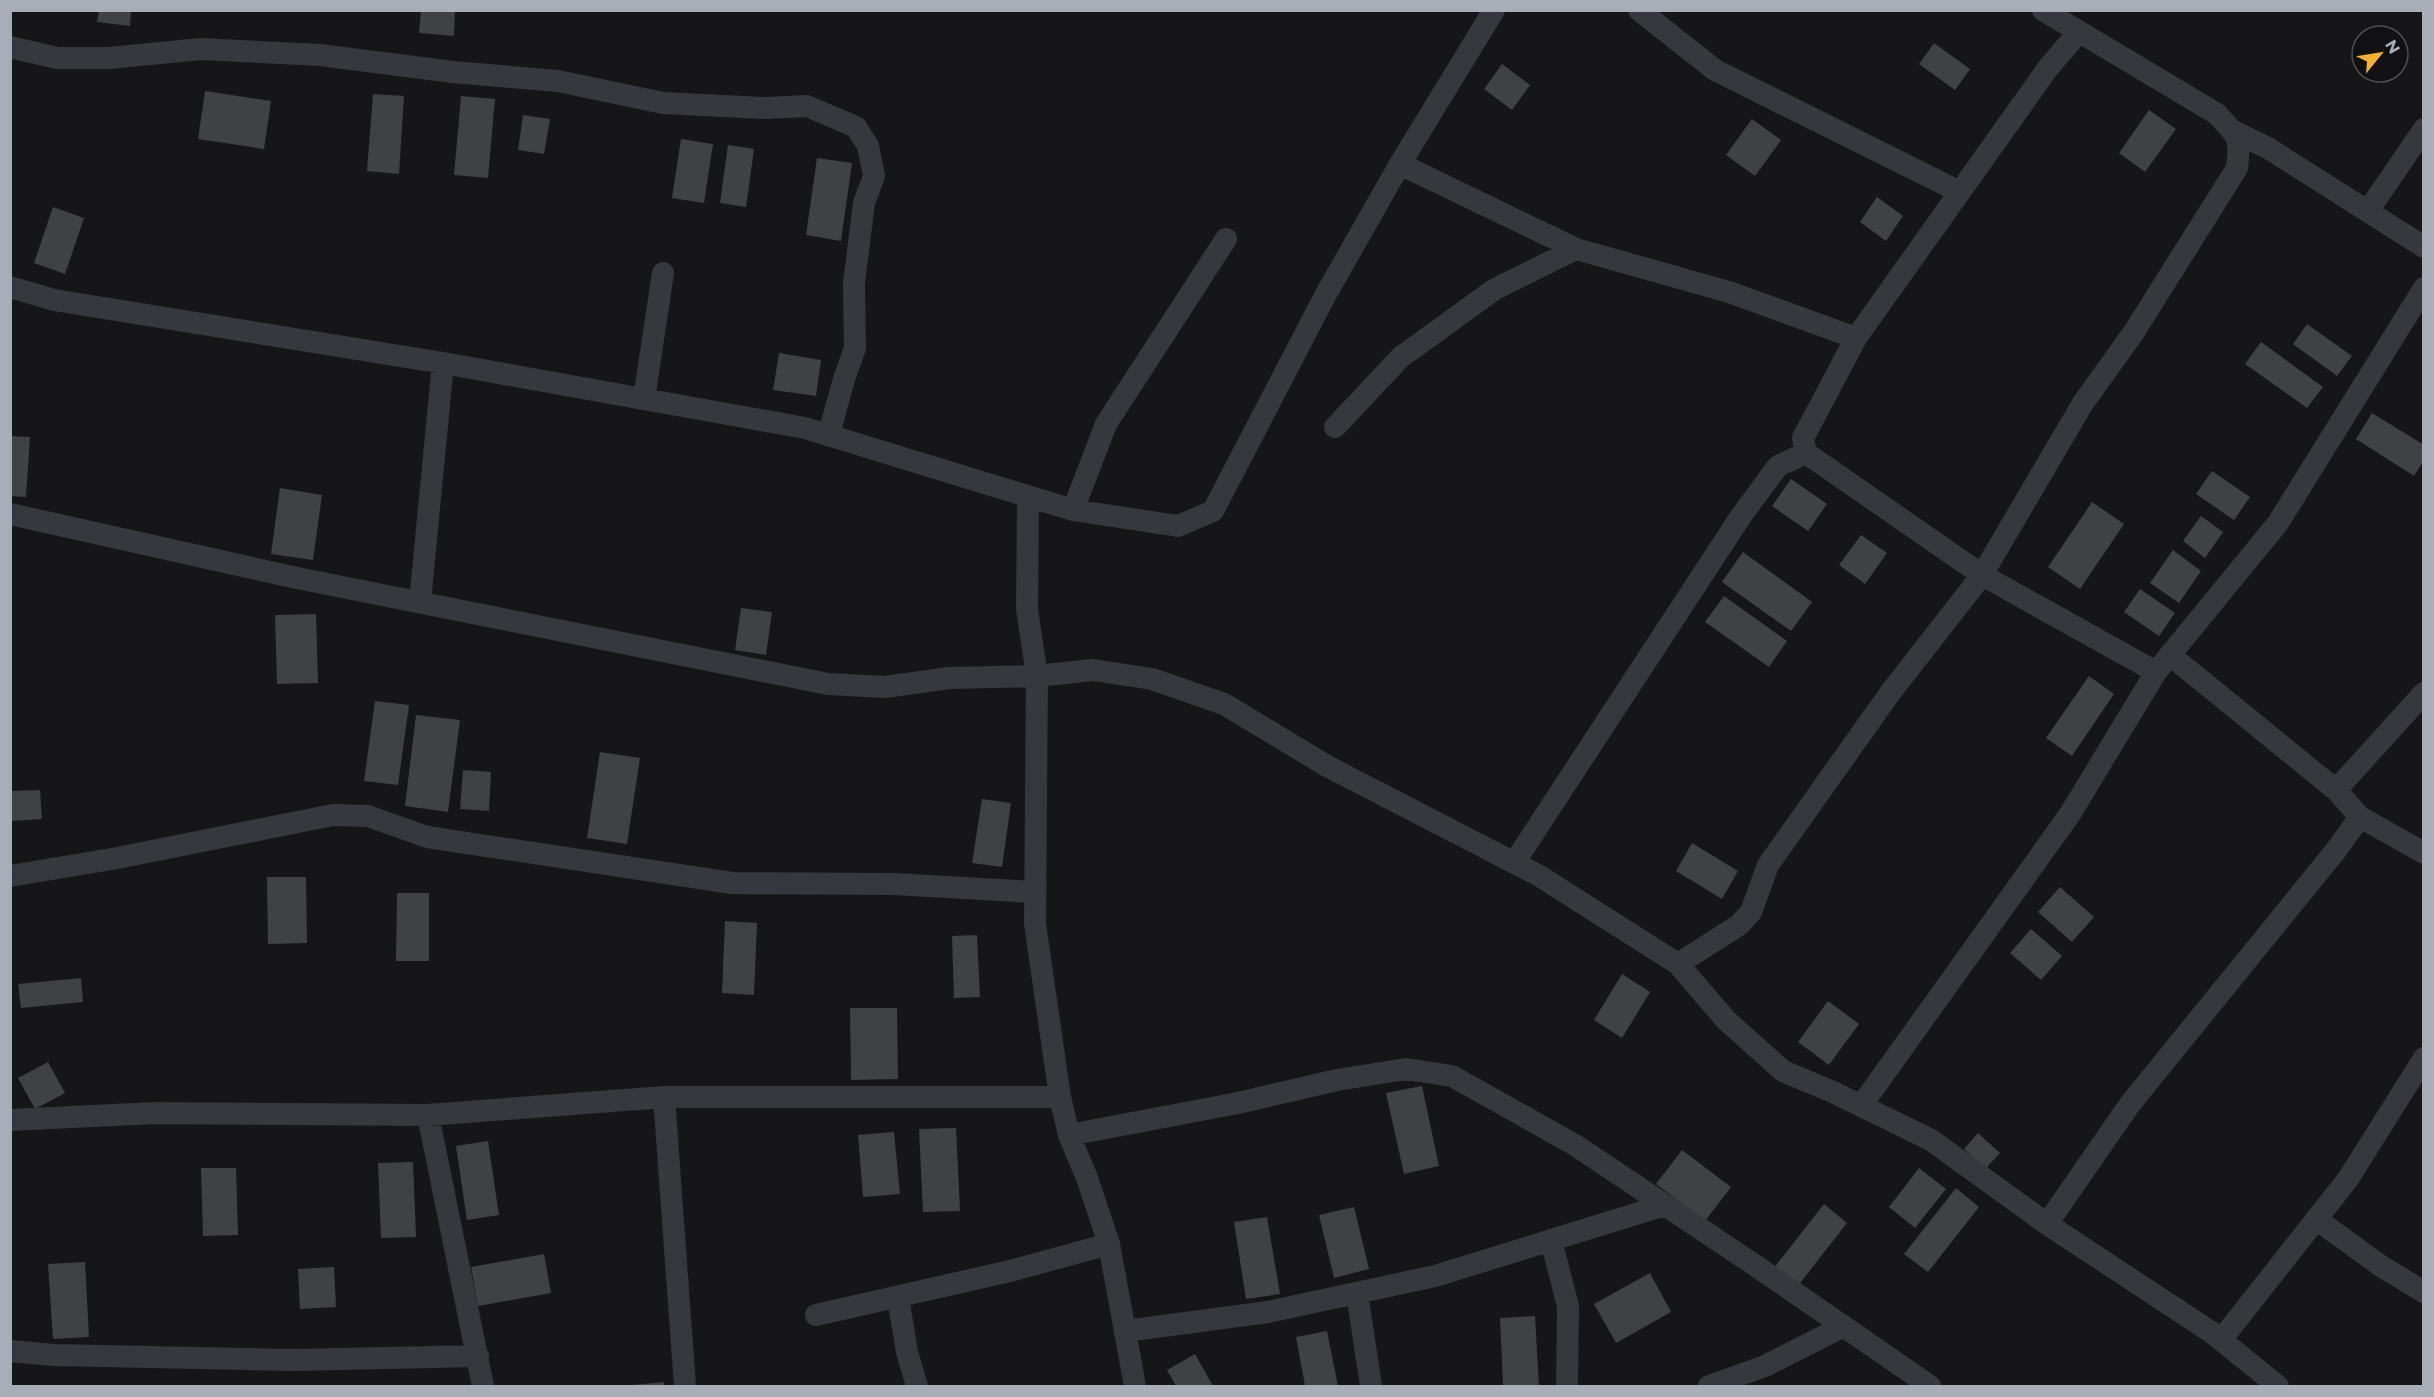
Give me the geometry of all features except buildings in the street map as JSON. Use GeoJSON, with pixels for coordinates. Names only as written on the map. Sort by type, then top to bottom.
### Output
{"type":"FeatureCollection","features":[{"type":"Feature","properties":{"kind":"street"},"geometry":{"type":"LineString","coordinates":[[10,287],[54,300],[443,363],[805,428],[1073,510],[1178,526],[1213,511],[1326,294],[1400,164],[1494,10]]}},
{"type":"Feature","properties":{"kind":"street"},"geometry":{"type":"LineString","coordinates":[[1639,10],[1715,70],[1960,192]]}},
{"type":"Feature","properties":{"kind":"street"},"geometry":{"type":"LineString","coordinates":[[1678,964],[1739,925],[1751,912],[1768,865],[1890,693],[1982,575],[2083,403],[2134,332],[2237,168],[2240,144],[2233,131],[2217,114],[2043,10]]}},
{"type":"Feature","properties":{"kind":"street"},"geometry":{"type":"LineString","coordinates":[[2078,33],[2048,68],[1856,338],[1803,438],[1806,453],[1982,575],[2163,664],[2336,790],[2360,817],[2424,853]]}},
{"type":"Feature","properties":{"kind":"street"},"geometry":{"type":"LineString","coordinates":[[10,47],[57,58],[109,58],[201,49],[320,55],[453,72],[558,81],[663,103],[765,108],[807,106],[856,127],[868,146],[873,176],[864,203],[854,283],[855,348],[829,434]]}},
{"type":"Feature","properties":{"kind":"street"},"geometry":{"type":"LineString","coordinates":[[2368,211],[2424,129]]}},
{"type":"Feature","properties":{"kind":"street"},"geometry":{"type":"LineString","coordinates":[[2233,131],[2268,148],[2424,248]]}},
{"type":"Feature","properties":{"kind":"street"},"geometry":{"type":"LineString","coordinates":[[1400,164],[1576,249],[1729,292],[1856,338]]}},
{"type":"Feature","properties":{"kind":"street"},"geometry":{"type":"LineString","coordinates":[[1073,510],[1106,424],[1226,239]]}},
{"type":"Feature","properties":{"kind":"street"},"geometry":{"type":"LineString","coordinates":[[1335,427],[1401,357],[1495,289],[1576,249]]}},
{"type":"Feature","properties":{"kind":"street"},"geometry":{"type":"LineString","coordinates":[[644,399],[663,273]]}},
{"type":"Feature","properties":{"kind":"street"},"geometry":{"type":"LineString","coordinates":[[1861,1106],[2070,814],[2163,664],[2278,523],[2424,288]]}},
{"type":"Feature","properties":{"kind":"street"},"geometry":{"type":"LineString","coordinates":[[420,602],[443,363]]}},
{"type":"Feature","properties":{"kind":"street"},"geometry":{"type":"LineString","coordinates":[[1514,863],[1741,516],[1778,466],[1806,453]]}},
{"type":"Feature","properties":{"kind":"street"},"geometry":{"type":"LineString","coordinates":[[1028,497],[1027,609],[1037,676],[1035,924],[1060,1097],[1069,1135],[1087,1178],[1109,1244],[1135,1386]]}},
{"type":"Feature","properties":{"kind":"street"},"geometry":{"type":"LineString","coordinates":[[10,514],[297,578],[828,684],[885,687],[949,678],[1037,676],[1093,670],[1152,679],[1224,704],[1327,766],[1538,875],[1678,964],[1726,1020],[1783,1071],[1931,1140],[2047,1224],[2221,1340],[2278,1386]]}},
{"type":"Feature","properties":{"kind":"street"},"geometry":{"type":"LineString","coordinates":[[2336,790],[2424,693]]}},
{"type":"Feature","properties":{"kind":"street"},"geometry":{"type":"LineString","coordinates":[[10,876],[112,859],[333,815],[368,816],[427,837],[732,883],[893,884],[1035,892]]}},
{"type":"Feature","properties":{"kind":"street"},"geometry":{"type":"LineString","coordinates":[[2047,1224],[2130,1104],[2337,849],[2360,817]]}},
{"type":"Feature","properties":{"kind":"street"},"geometry":{"type":"LineString","coordinates":[[2221,1340],[2348,1179],[2424,1058]]}},
{"type":"Feature","properties":{"kind":"street"},"geometry":{"type":"LineString","coordinates":[[1069,1135],[1238,1103],[1337,1080],[1406,1069],[1452,1076],[1575,1145],[1930,1386]]}},
{"type":"Feature","properties":{"kind":"street"},"geometry":{"type":"LineString","coordinates":[[10,1120],[154,1113],[428,1115],[664,1097],[1060,1097]]}},
{"type":"Feature","properties":{"kind":"street"},"geometry":{"type":"LineString","coordinates":[[664,1097],[685,1386]]}},
{"type":"Feature","properties":{"kind":"street"},"geometry":{"type":"LineString","coordinates":[[428,1115],[483,1386]]}},
{"type":"Feature","properties":{"kind":"street"},"geometry":{"type":"LineString","coordinates":[[1125,1331],[1268,1312],[1435,1276],[1665,1205]]}},
{"type":"Feature","properties":{"kind":"street"},"geometry":{"type":"LineString","coordinates":[[2316,1220],[2381,1266],[2424,1292]]}},
{"type":"Feature","properties":{"kind":"street"},"geometry":{"type":"LineString","coordinates":[[1551,1240],[1568,1306],[1567,1386]]}},
{"type":"Feature","properties":{"kind":"street"},"geometry":{"type":"LineString","coordinates":[[816,1315],[1010,1271],[1109,1244]]}},
{"type":"Feature","properties":{"kind":"street"},"geometry":{"type":"LineString","coordinates":[[1357,1293],[1371,1386]]}},
{"type":"Feature","properties":{"kind":"street"},"geometry":{"type":"LineString","coordinates":[[898,1297],[907,1352],[917,1386]]}},
{"type":"Feature","properties":{"kind":"street"},"geometry":{"type":"LineString","coordinates":[[1709,1386],[1765,1365],[1842,1327]]}},
{"type":"Feature","properties":{"kind":"street"},"geometry":{"type":"LineString","coordinates":[[10,1351],[54,1355],[296,1360],[478,1356]]}}]}
